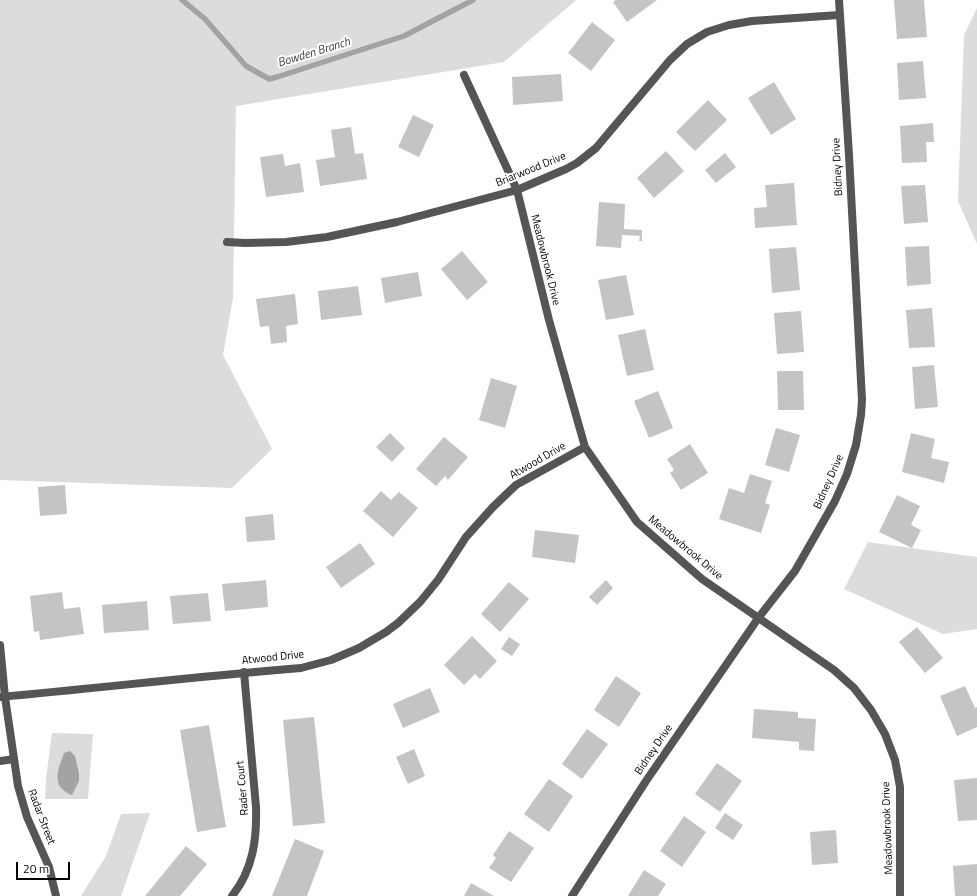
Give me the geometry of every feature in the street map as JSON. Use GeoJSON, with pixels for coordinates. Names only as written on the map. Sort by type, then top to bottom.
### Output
{"type":"FeatureCollection","features":[{"type":"Feature","properties":{"kind":"street","name":"Bidney Drive"},"geometry":{"type":"LineString","coordinates":[[572,896],[646,781],[759,617],[795,571],[834,501],[847,474],[856,445],[862,400],[839,0]]}},
{"type":"Feature","properties":{"kind":"street","name":"Briarwood Drive"},"geometry":{"type":"LineString","coordinates":[[226,242],[286,242],[327,237],[397,222],[517,190],[566,169],[577,163],[596,148],[670,60],[687,44],[707,32],[729,24],[752,21],[839,15]]}},
{"type":"Feature","properties":{"kind":"street","name":"Meadowbrook Drive"},"geometry":{"type":"LineString","coordinates":[[464,75],[517,190],[549,320],[585,447],[637,522],[702,579],[834,670],[854,688],[871,710],[885,734],[895,760],[900,787],[900,896]]}},
{"type":"Feature","properties":{"kind":"street","name":"Atwood Drive"},"geometry":{"type":"LineString","coordinates":[[3,697],[244,672],[301,668],[331,660],[359,648],[398,623],[420,602],[438,580],[466,537],[493,507],[516,485],[585,447]]}},
{"type":"Feature","properties":{"kind":"street","name":"Radar Street"},"geometry":{"type":"LineString","coordinates":[[0,645],[3,697],[18,786],[27,817],[49,866],[56,896]]}},
{"type":"Feature","properties":{"kind":"street","name":"Rader Court"},"geometry":{"type":"LineString","coordinates":[[232,896],[247,872],[254,851],[257,828],[244,672]]}},
{"type":"Feature","properties":{"kind":"street"},"geometry":{"type":"LineString","coordinates":[[0,761],[14,759]]}},
{"type":"Feature","properties":{"kind":"shaded area"},"geometry":{"type":"Polygon","coordinates":[[[0,0],[576,0],[504,62],[236,106],[233,298],[223,355],[272,449],[232,488],[0,480],[0,0]]]}},
{"type":"Feature","properties":{"kind":"shaded area"},"geometry":{"type":"Polygon","coordinates":[[[977,8],[977,244],[958,201],[964,35],[977,8]]]}},
{"type":"Feature","properties":{"kind":"shaded area"},"geometry":{"type":"Polygon","coordinates":[[[868,542],[977,557],[977,629],[943,634],[844,589],[868,542]]]}},
{"type":"Feature","properties":{"kind":"shaded area"},"geometry":{"type":"Polygon","coordinates":[[[52,733],[93,734],[88,799],[45,799],[52,733]]]}},
{"type":"Feature","properties":{"kind":"shaded area"},"geometry":{"type":"Polygon","coordinates":[[[70,751],[75,756],[79,773],[79,781],[72,795],[65,792],[58,783],[58,772],[64,753],[70,751]]]}},
{"type":"Feature","properties":{"kind":"shaded area"},"geometry":{"type":"Polygon","coordinates":[[[150,813],[121,896],[81,896],[106,856],[121,814],[150,813]]]}},
{"type":"Feature","properties":{"kind":"building"},"geometry":{"type":"Polygon","coordinates":[[[616,0],[657,0],[627,22],[613,2],[616,0]]]}},
{"type":"Feature","properties":{"kind":"building"},"geometry":{"type":"Polygon","coordinates":[[[894,0],[924,0],[927,37],[897,39],[894,0]]]}},
{"type":"Feature","properties":{"kind":"building"},"geometry":{"type":"Polygon","coordinates":[[[592,22],[615,40],[591,71],[568,53],[592,22]]]}},
{"type":"Feature","properties":{"kind":"building"},"geometry":{"type":"Polygon","coordinates":[[[923,61],[926,98],[899,100],[897,63],[923,61]]]}},
{"type":"Feature","properties":{"kind":"building"},"geometry":{"type":"Polygon","coordinates":[[[561,74],[563,101],[513,105],[512,77],[561,74]]]}},
{"type":"Feature","properties":{"kind":"building"},"geometry":{"type":"Polygon","coordinates":[[[774,82],[796,119],[771,135],[748,98],[774,82]]]}},
{"type":"Feature","properties":{"kind":"building"},"geometry":{"type":"Polygon","coordinates":[[[708,100],[727,120],[695,151],[676,132],[708,100]]]}},
{"type":"Feature","properties":{"kind":"building"},"geometry":{"type":"Polygon","coordinates":[[[413,115],[434,125],[419,157],[398,147],[413,115]]]}},
{"type":"Feature","properties":{"kind":"building"},"geometry":{"type":"Polygon","coordinates":[[[933,123],[934,142],[926,142],[927,162],[902,163],[900,126],[933,123]]]}},
{"type":"Feature","properties":{"kind":"building"},"geometry":{"type":"Polygon","coordinates":[[[351,127],[355,154],[363,153],[367,179],[320,186],[316,160],[335,157],[331,130],[351,127]]]}},
{"type":"Feature","properties":{"kind":"building"},"geometry":{"type":"Polygon","coordinates":[[[666,151],[684,171],[654,198],[637,178],[666,151]]]}},
{"type":"Feature","properties":{"kind":"building"},"geometry":{"type":"Polygon","coordinates":[[[725,153],[736,167],[716,183],[705,170],[725,153]]]}},
{"type":"Feature","properties":{"kind":"building"},"geometry":{"type":"Polygon","coordinates":[[[283,154],[285,166],[300,163],[304,192],[266,197],[260,157],[283,154]]]}},
{"type":"Feature","properties":{"kind":"building"},"geometry":{"type":"Polygon","coordinates":[[[794,183],[797,225],[755,228],[754,208],[767,207],[765,185],[794,183]]]}},
{"type":"Feature","properties":{"kind":"building"},"geometry":{"type":"Polygon","coordinates":[[[925,185],[928,222],[904,224],[901,186],[925,185]]]}},
{"type":"Feature","properties":{"kind":"building"},"geometry":{"type":"Polygon","coordinates":[[[599,202],[625,204],[624,229],[642,230],[642,241],[639,241],[640,236],[622,235],[621,248],[596,246],[599,202]]]}},
{"type":"Feature","properties":{"kind":"building"},"geometry":{"type":"Polygon","coordinates":[[[929,246],[931,284],[907,286],[905,247],[929,246]]]}},
{"type":"Feature","properties":{"kind":"building"},"geometry":{"type":"Polygon","coordinates":[[[796,247],[800,290],[772,293],[769,249],[796,247]]]}},
{"type":"Feature","properties":{"kind":"building"},"geometry":{"type":"Polygon","coordinates":[[[462,251],[488,282],[467,300],[441,269],[462,251]]]}},
{"type":"Feature","properties":{"kind":"building"},"geometry":{"type":"Polygon","coordinates":[[[418,272],[422,296],[385,303],[381,278],[418,272]]]}},
{"type":"Feature","properties":{"kind":"building"},"geometry":{"type":"Polygon","coordinates":[[[626,275],[634,315],[606,320],[598,280],[626,275]]]}},
{"type":"Feature","properties":{"kind":"building"},"geometry":{"type":"Polygon","coordinates":[[[358,286],[362,315],[321,320],[318,291],[358,286]]]}},
{"type":"Feature","properties":{"kind":"building"},"geometry":{"type":"Polygon","coordinates":[[[295,294],[298,324],[286,326],[287,342],[271,344],[269,326],[260,327],[256,299],[295,294]]]}},
{"type":"Feature","properties":{"kind":"building"},"geometry":{"type":"Polygon","coordinates":[[[932,308],[935,347],[909,348],[906,310],[932,308]]]}},
{"type":"Feature","properties":{"kind":"building"},"geometry":{"type":"Polygon","coordinates":[[[801,311],[804,352],[777,354],[774,313],[801,311]]]}},
{"type":"Feature","properties":{"kind":"building"},"geometry":{"type":"Polygon","coordinates":[[[645,329],[654,370],[627,376],[618,335],[645,329]]]}},
{"type":"Feature","properties":{"kind":"building"},"geometry":{"type":"Polygon","coordinates":[[[934,365],[938,407],[915,409],[912,367],[934,365]]]}},
{"type":"Feature","properties":{"kind":"building"},"geometry":{"type":"Polygon","coordinates":[[[777,371],[803,371],[804,410],[778,410],[777,371]]]}},
{"type":"Feature","properties":{"kind":"building"},"geometry":{"type":"Polygon","coordinates":[[[491,378],[517,386],[505,428],[479,420],[491,378]]]}},
{"type":"Feature","properties":{"kind":"building"},"geometry":{"type":"Polygon","coordinates":[[[658,391],[673,428],[649,438],[634,401],[658,391]]]}},
{"type":"Feature","properties":{"kind":"building"},"geometry":{"type":"Polygon","coordinates":[[[776,428],[800,435],[789,472],[765,465],[776,428]]]}},
{"type":"Feature","properties":{"kind":"building"},"geometry":{"type":"Polygon","coordinates":[[[390,433],[405,448],[392,462],[376,447],[390,433]]]}},
{"type":"Feature","properties":{"kind":"building"},"geometry":{"type":"Polygon","coordinates":[[[911,433],[935,439],[931,458],[949,462],[944,483],[902,472],[911,433]]]}},
{"type":"Feature","properties":{"kind":"building"},"geometry":{"type":"Polygon","coordinates":[[[444,437],[468,457],[448,480],[445,476],[436,486],[416,469],[444,437]]]}},
{"type":"Feature","properties":{"kind":"building"},"geometry":{"type":"Polygon","coordinates":[[[690,444],[708,473],[681,490],[670,473],[674,470],[667,459],[690,444]]]}},
{"type":"Feature","properties":{"kind":"building"},"geometry":{"type":"Polygon","coordinates":[[[750,474],[772,481],[765,503],[770,505],[761,533],[719,519],[729,488],[744,493],[750,474]]]}},
{"type":"Feature","properties":{"kind":"building"},"geometry":{"type":"Polygon","coordinates":[[[65,485],[67,514],[40,516],[38,487],[65,485]]]}},
{"type":"Feature","properties":{"kind":"building"},"geometry":{"type":"Polygon","coordinates":[[[381,491],[391,500],[399,492],[418,508],[393,537],[363,511],[381,491]]]}},
{"type":"Feature","properties":{"kind":"building"},"geometry":{"type":"Polygon","coordinates":[[[897,495],[920,506],[911,525],[921,530],[912,548],[879,532],[897,495]]]}},
{"type":"Feature","properties":{"kind":"building"},"geometry":{"type":"Polygon","coordinates":[[[273,514],[275,540],[247,542],[245,517],[273,514]]]}},
{"type":"Feature","properties":{"kind":"building"},"geometry":{"type":"Polygon","coordinates":[[[535,530],[579,535],[575,563],[532,557],[535,530]]]}},
{"type":"Feature","properties":{"kind":"building"},"geometry":{"type":"Polygon","coordinates":[[[360,543],[375,564],[341,588],[326,567],[360,543]]]}},
{"type":"Feature","properties":{"kind":"building"},"geometry":{"type":"Polygon","coordinates":[[[266,580],[268,607],[225,611],[222,584],[266,580]]]}},
{"type":"Feature","properties":{"kind":"building"},"geometry":{"type":"Polygon","coordinates":[[[606,580],[613,588],[597,605],[589,597],[606,580]]]}},
{"type":"Feature","properties":{"kind":"building"},"geometry":{"type":"Polygon","coordinates":[[[509,582],[529,599],[500,632],[481,614],[509,582]]]}},
{"type":"Feature","properties":{"kind":"building"},"geometry":{"type":"Polygon","coordinates":[[[62,592],[64,609],[80,607],[84,634],[40,640],[39,631],[34,632],[30,596],[62,592]]]}},
{"type":"Feature","properties":{"kind":"building"},"geometry":{"type":"Polygon","coordinates":[[[208,593],[211,621],[173,624],[170,596],[208,593]]]}},
{"type":"Feature","properties":{"kind":"building"},"geometry":{"type":"Polygon","coordinates":[[[147,601],[149,630],[104,633],[102,605],[147,601]]]}},
{"type":"Feature","properties":{"kind":"building"},"geometry":{"type":"Polygon","coordinates":[[[917,627],[943,658],[925,673],[899,642],[917,627]]]}},
{"type":"Feature","properties":{"kind":"building"},"geometry":{"type":"Polygon","coordinates":[[[472,636],[497,661],[480,679],[475,674],[464,685],[444,665],[472,636]]]}},
{"type":"Feature","properties":{"kind":"building"},"geometry":{"type":"Polygon","coordinates":[[[509,637],[520,644],[512,656],[501,649],[509,637]]]}},
{"type":"Feature","properties":{"kind":"building"},"geometry":{"type":"Polygon","coordinates":[[[616,676],[641,693],[619,727],[594,710],[616,676]]]}},
{"type":"Feature","properties":{"kind":"building"},"geometry":{"type":"Polygon","coordinates":[[[965,686],[975,708],[977,707],[977,727],[957,736],[940,696],[965,686]]]}},
{"type":"Feature","properties":{"kind":"building"},"geometry":{"type":"Polygon","coordinates":[[[430,688],[440,712],[403,728],[393,704],[430,688]]]}},
{"type":"Feature","properties":{"kind":"building"},"geometry":{"type":"Polygon","coordinates":[[[754,709],[798,712],[798,718],[816,719],[814,751],[799,750],[799,742],[752,738],[754,709]]]}},
{"type":"Feature","properties":{"kind":"building"},"geometry":{"type":"Polygon","coordinates":[[[314,717],[325,823],[293,826],[283,720],[314,717]]]}},
{"type":"Feature","properties":{"kind":"building"},"geometry":{"type":"Polygon","coordinates":[[[209,725],[226,827],[197,832],[180,730],[209,725]]]}},
{"type":"Feature","properties":{"kind":"building"},"geometry":{"type":"Polygon","coordinates":[[[587,729],[608,744],[582,779],[562,764],[587,729]]]}},
{"type":"Feature","properties":{"kind":"building"},"geometry":{"type":"Polygon","coordinates":[[[414,749],[425,776],[408,784],[396,757],[414,749]]]}},
{"type":"Feature","properties":{"kind":"building"},"geometry":{"type":"Polygon","coordinates":[[[717,763],[742,781],[720,812],[695,794],[717,763]]]}},
{"type":"Feature","properties":{"kind":"building"},"geometry":{"type":"Polygon","coordinates":[[[977,778],[977,820],[958,821],[954,780],[977,778]]]}},
{"type":"Feature","properties":{"kind":"building"},"geometry":{"type":"Polygon","coordinates":[[[549,779],[573,796],[549,832],[524,814],[549,779]]]}},
{"type":"Feature","properties":{"kind":"building"},"geometry":{"type":"Polygon","coordinates":[[[725,813],[743,825],[733,840],[715,828],[725,813]]]}},
{"type":"Feature","properties":{"kind":"building"},"geometry":{"type":"Polygon","coordinates":[[[684,816],[706,832],[682,867],[660,851],[684,816]]]}},
{"type":"Feature","properties":{"kind":"building"},"geometry":{"type":"Polygon","coordinates":[[[836,830],[838,863],[812,865],[810,832],[836,830]]]}},
{"type":"Feature","properties":{"kind":"building"},"geometry":{"type":"Polygon","coordinates":[[[509,831],[534,848],[511,882],[489,868],[496,858],[493,855],[509,831]]]}},
{"type":"Feature","properties":{"kind":"building"},"geometry":{"type":"Polygon","coordinates":[[[295,839],[324,851],[307,896],[272,896],[295,839]]]}},
{"type":"Feature","properties":{"kind":"building"},"geometry":{"type":"Polygon","coordinates":[[[186,846],[207,864],[180,896],[145,896],[186,846]]]}},
{"type":"Feature","properties":{"kind":"building"},"geometry":{"type":"Polygon","coordinates":[[[977,864],[977,896],[955,896],[953,866],[977,864]]]}},
{"type":"Feature","properties":{"kind":"building"},"geometry":{"type":"Polygon","coordinates":[[[644,870],[666,884],[658,896],[628,896],[644,870]]]}},
{"type":"Feature","properties":{"kind":"building"},"geometry":{"type":"Polygon","coordinates":[[[471,883],[494,896],[464,896],[471,883]]]}},
{"type":"Feature","properties":{"kind":"waterway","name":"Bowden Branch"},"geometry":{"type":"LineString","coordinates":[[182,0],[205,19],[246,66],[269,79],[404,36],[473,0]]}}]}
